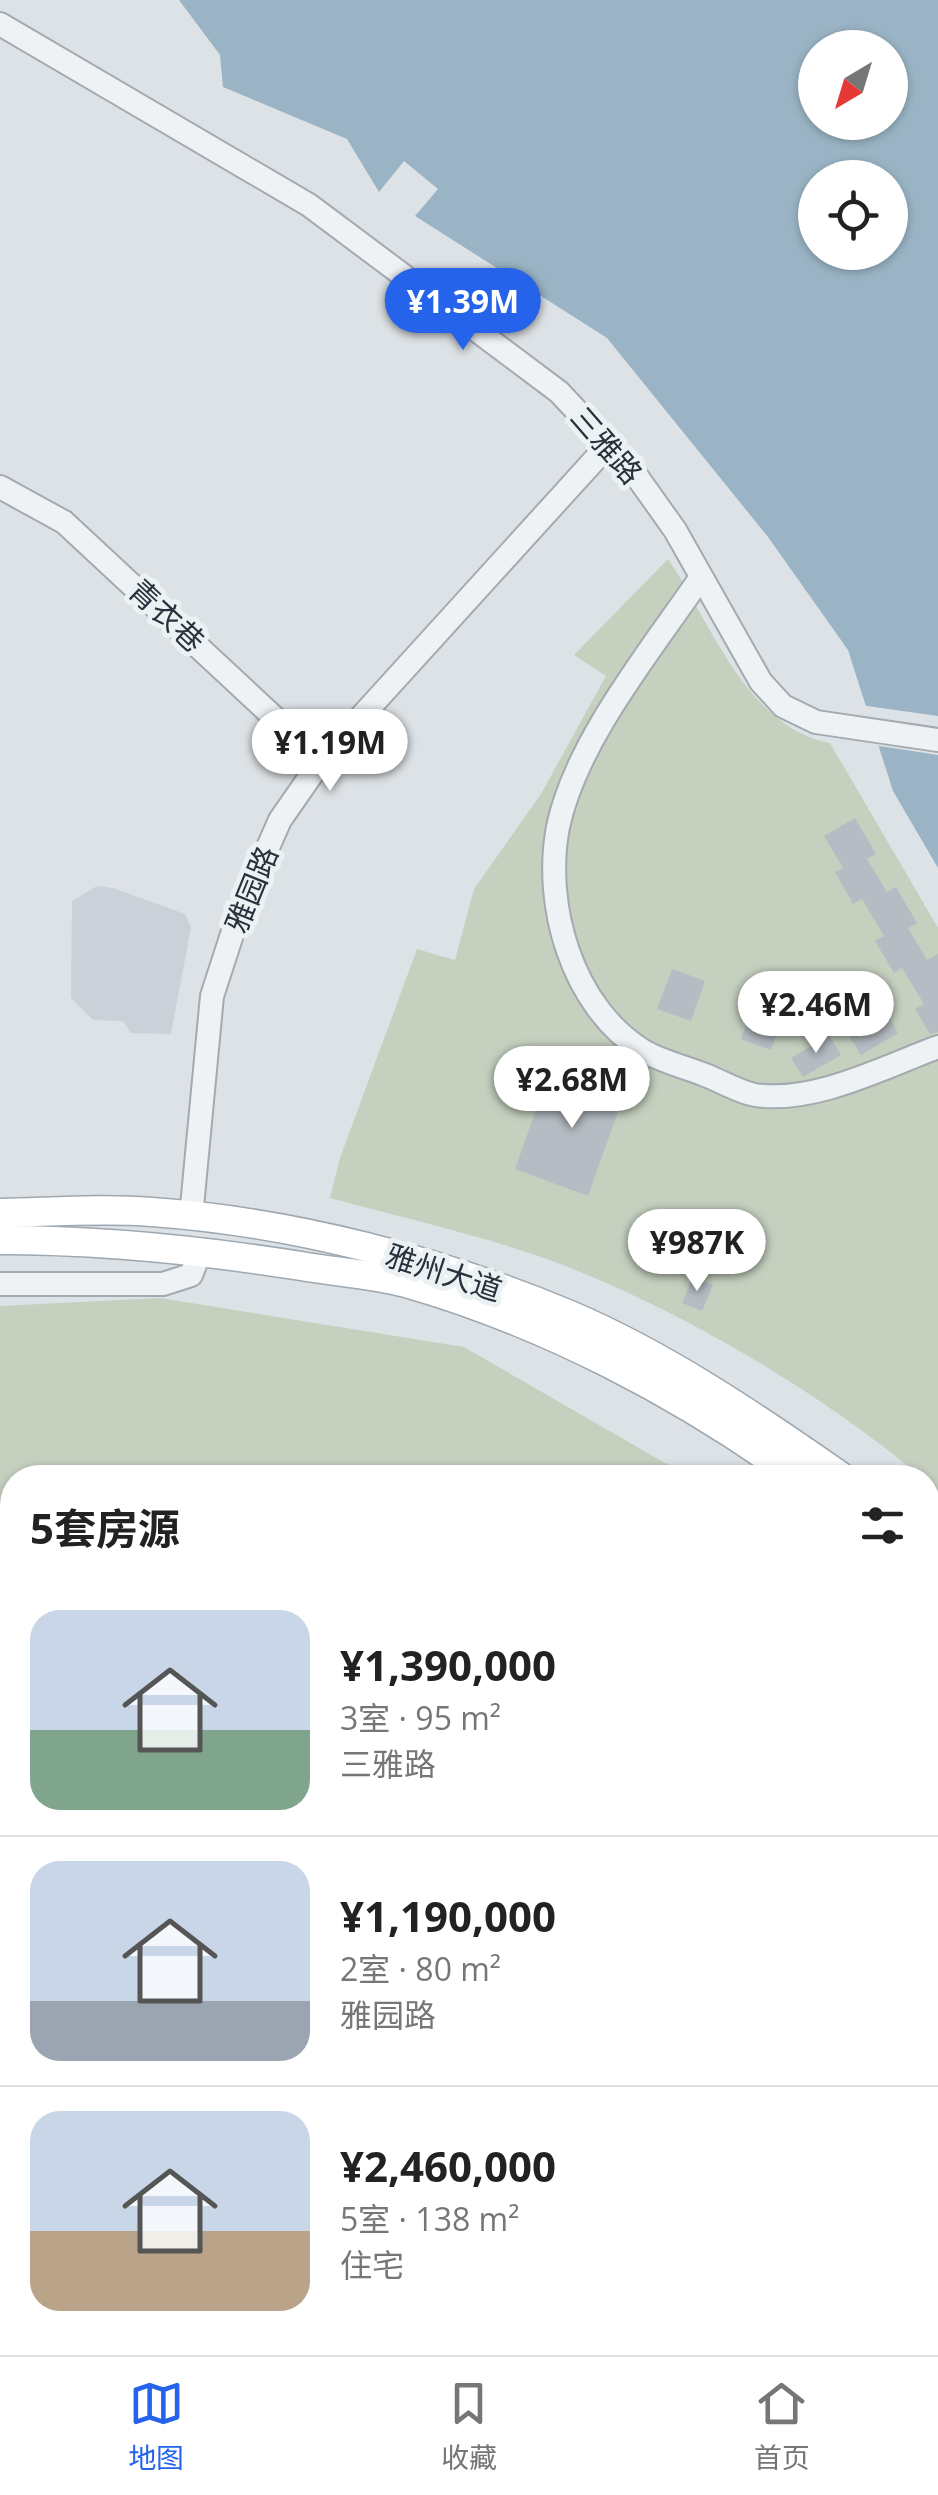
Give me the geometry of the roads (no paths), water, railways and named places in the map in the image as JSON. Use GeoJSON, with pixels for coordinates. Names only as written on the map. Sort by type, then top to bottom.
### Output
{"type":"FeatureCollection","features":[{"type":"Feature","properties":{"kind":"main road","name":"雅州大道"},"geometry":{"type":"LineString","coordinates":[[0,1213],[150,1212],[330,1238],[410,1258],[571,1316],[744,1408],[825,1465]]}},
{"type":"Feature","properties":{"kind":"main road","name":"雅州大道"},"geometry":{"type":"LineString","coordinates":[[0,1240],[107,1240],[202,1250],[404,1282],[561,1339],[731,1430],[778,1465]]}},
{"type":"Feature","properties":{"kind":"street","name":"三雅路"},"geometry":{"type":"LineString","coordinates":[[0,24],[309,205],[560,392],[609,444],[675,530],[760,682],[784,706],[816,722],[938,740]]}},
{"type":"Feature","properties":{"kind":"street","name":"雅园路"},"geometry":{"type":"LineString","coordinates":[[191,1217],[212,996],[238,913],[280,820],[321,761],[609,444]]}},
{"type":"Feature","properties":{"kind":"street","name":"青衣巷"},"geometry":{"type":"LineString","coordinates":[[0,487],[64,522],[321,761]]}},
{"type":"Feature","properties":{"kind":"street"},"geometry":{"type":"LineString","coordinates":[[700,577],[618,699],[570,786],[558,829],[554,880],[560,920],[574,967],[603,1016],[642,1050],[755,1095],[800,1092],[844,1081],[938,1048]]}},
{"type":"Feature","properties":{"kind":"street"},"geometry":{"type":"LineString","coordinates":[[0,1284],[163,1284],[191,1275],[202,1250]]}},
{"type":"Feature","properties":{"kind":"water"},"geometry":{"type":"Polygon","coordinates":[[[179,0],[938,0],[938,868],[893,791],[848,650],[768,537],[607,338],[415,216],[438,189],[404,161],[379,192],[347,139],[223,87],[220,55],[179,0]]]}}]}
